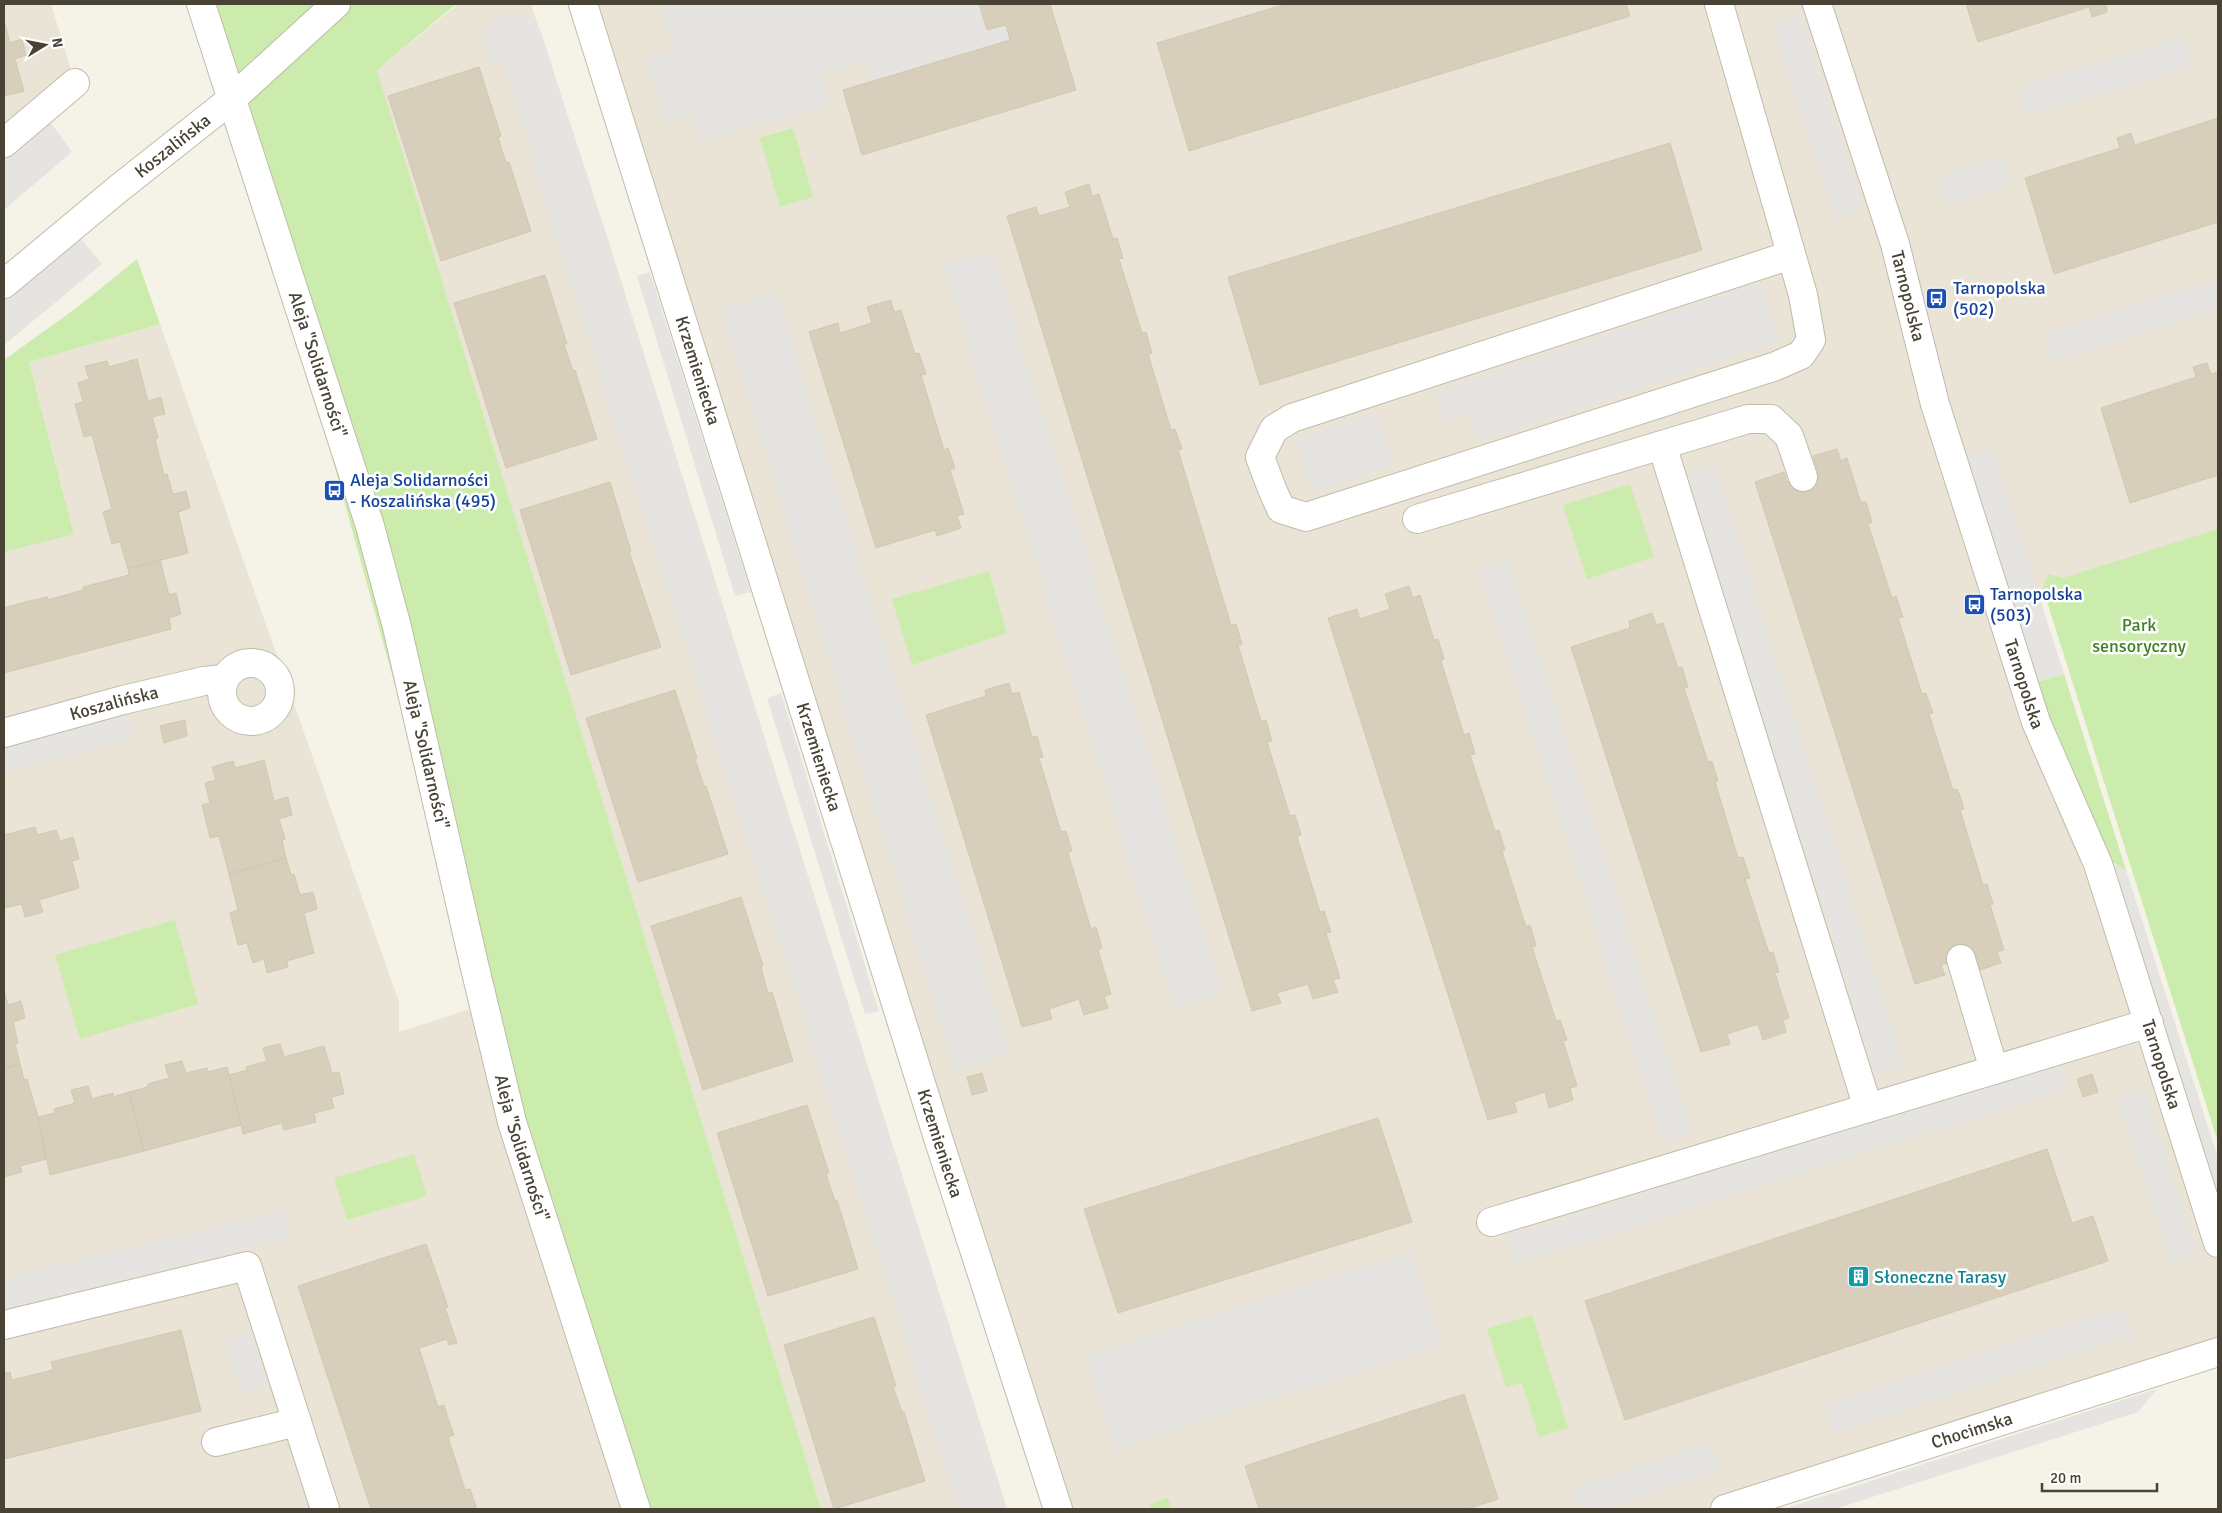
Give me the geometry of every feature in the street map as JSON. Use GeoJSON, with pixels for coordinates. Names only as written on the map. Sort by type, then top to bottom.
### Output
{"type":"FeatureCollection","features":[{"type":"Feature","properties":{"kind":"street","name":"Aleja \"Solidarności\""},"geometry":{"type":"LineString","coordinates":[[201,4],[370,526],[397,627],[512,1122],[636,1509]]}},
{"type":"Feature","properties":{"kind":"street","name":"Koszalińska"},"geometry":{"type":"LineString","coordinates":[[4,284],[118,189],[233,98],[336,4]]}},
{"type":"Feature","properties":{"kind":"street","name":"Krzemieniecka"},"geometry":{"type":"LineString","coordinates":[[583,4],[936,1132],[1058,1509]]}},
{"type":"Feature","properties":{"kind":"street"},"geometry":{"type":"LineString","coordinates":[[1719,4],[1803,295],[1811,340],[1801,355],[1767,369],[1306,517],[1281,509],[1260,457],[1274,429],[1292,418],[1791,255]]}},
{"type":"Feature","properties":{"kind":"street","name":"Tarnopolska"},"geometry":{"type":"LineString","coordinates":[[1817,4],[1894,244],[1937,409],[2034,713],[2098,864],[2218,1243]]}},
{"type":"Feature","properties":{"kind":"street"},"geometry":{"type":"LineString","coordinates":[[4,143],[75,83]]}},
{"type":"Feature","properties":{"kind":"street"},"geometry":{"type":"LineString","coordinates":[[1417,519],[1748,419],[1771,419],[1789,436],[1803,477]]}},
{"type":"Feature","properties":{"kind":"street"},"geometry":{"type":"LineString","coordinates":[[1662,445],[1868,1108]]}},
{"type":"Feature","properties":{"kind":"street","name":"Koszalińska"},"geometry":{"type":"LineString","coordinates":[[4,733],[123,700],[204,681],[224,679]]}},
{"type":"Feature","properties":{"kind":"street"},"geometry":{"type":"LineString","coordinates":[[1961,960],[1994,1070]]}},
{"type":"Feature","properties":{"kind":"street"},"geometry":{"type":"LineString","coordinates":[[1491,1222],[2149,1023]]}},
{"type":"Feature","properties":{"kind":"street"},"geometry":{"type":"LineString","coordinates":[[4,1325],[247,1266],[325,1509]]}},
{"type":"Feature","properties":{"kind":"street","name":"Chocimska"},"geometry":{"type":"LineString","coordinates":[[1725,1509],[2218,1352]]}},
{"type":"Feature","properties":{"kind":"street"},"geometry":{"type":"LineString","coordinates":[[216,1442],[297,1422]]}},
{"type":"Feature","properties":{"kind":"shaded area"},"geometry":{"type":"Polygon","coordinates":[[[4,4],[51,4],[75,83],[4,143],[4,4]]]}},
{"type":"Feature","properties":{"kind":"shaded area"},"geometry":{"type":"Polygon","coordinates":[[[458,4],[531,4],[605,230],[1007,1509],[821,1509],[377,70],[458,4]]]}},
{"type":"Feature","properties":{"kind":"shaded area"},"geometry":{"type":"Polygon","coordinates":[[[583,4],[2218,4],[2218,531],[1999,603],[2218,1243],[2218,1352],[1725,1509],[1060,1509],[583,4]]]}},
{"type":"Feature","properties":{"kind":"shaded area"},"geometry":{"type":"Polygon","coordinates":[[[659,4],[979,4],[987,30],[1006,25],[1010,40],[870,82],[864,62],[820,75],[829,104],[701,142],[693,114],[664,123],[645,59],[674,50],[659,4]]]}},
{"type":"Feature","properties":{"kind":"shaded area"},"geometry":{"type":"Polygon","coordinates":[[[505,13],[526,16],[533,20],[540,29],[1007,1509],[959,1509],[558,245],[503,60],[490,64],[484,45],[484,33],[490,23],[493,19],[505,13]]]}},
{"type":"Feature","properties":{"kind":"shaded area"},"geometry":{"type":"Polygon","coordinates":[[[1801,13],[1864,208],[1836,217],[1772,22],[1801,13]]]}},
{"type":"Feature","properties":{"kind":"shaded area"},"geometry":{"type":"Polygon","coordinates":[[[2183,36],[2192,65],[2027,117],[2018,88],[2183,36]]]}},
{"type":"Feature","properties":{"kind":"shaded area"},"geometry":{"type":"Polygon","coordinates":[[[42,111],[72,152],[4,210],[4,143],[42,111]]]}},
{"type":"Feature","properties":{"kind":"shaded area"},"geometry":{"type":"Polygon","coordinates":[[[2001,156],[2011,184],[1945,205],[1936,177],[2001,156]]]}},
{"type":"Feature","properties":{"kind":"shaded area"},"geometry":{"type":"Polygon","coordinates":[[[72,228],[102,264],[4,345],[4,284],[72,228]]]}},
{"type":"Feature","properties":{"kind":"shaded area"},"geometry":{"type":"Polygon","coordinates":[[[992,251],[1223,994],[1175,1009],[943,265],[992,251]]]}},
{"type":"Feature","properties":{"kind":"shaded area"},"geometry":{"type":"Polygon","coordinates":[[[650,272],[751,592],[735,596],[637,276],[650,272]]]}},
{"type":"Feature","properties":{"kind":"shaded area"},"geometry":{"type":"Polygon","coordinates":[[[2218,279],[2218,309],[2053,362],[2044,334],[2218,279]]]}},
{"type":"Feature","properties":{"kind":"shaded area"},"geometry":{"type":"Polygon","coordinates":[[[1760,282],[1780,341],[1478,442],[1468,413],[1444,421],[1434,392],[1760,282]]]}},
{"type":"Feature","properties":{"kind":"shaded area"},"geometry":{"type":"Polygon","coordinates":[[[776,291],[1010,1054],[955,1071],[721,309],[776,291]]]}},
{"type":"Feature","properties":{"kind":"shaded area"},"geometry":{"type":"Polygon","coordinates":[[[160,324],[399,1002],[399,1032],[483,1005],[636,1509],[4,1509],[4,552],[74,533],[29,362],[160,324]]]}},
{"type":"Feature","properties":{"kind":"shaded area"},"geometry":{"type":"Polygon","coordinates":[[[1375,412],[1393,466],[1313,493],[1295,438],[1375,412]]]}},
{"type":"Feature","properties":{"kind":"shaded area"},"geometry":{"type":"Polygon","coordinates":[[[1992,450],[2064,674],[2037,682],[1965,458],[1992,450]]]}},
{"type":"Feature","properties":{"kind":"shaded area"},"geometry":{"type":"Polygon","coordinates":[[[1714,464],[1904,1066],[1876,1075],[1685,473],[1714,464]]]}},
{"type":"Feature","properties":{"kind":"shaded area"},"geometry":{"type":"Polygon","coordinates":[[[1508,558],[1692,1133],[1663,1142],[1479,568],[1508,558]]]}},
{"type":"Feature","properties":{"kind":"shaded area"},"geometry":{"type":"Polygon","coordinates":[[[781,693],[879,1011],[865,1014],[767,698],[781,693]]]}},
{"type":"Feature","properties":{"kind":"shaded area"},"geometry":{"type":"Polygon","coordinates":[[[123,700],[134,737],[4,773],[4,733],[123,700]]]}},
{"type":"Feature","properties":{"kind":"shaded area"},"geometry":{"type":"Polygon","coordinates":[[[2107,859],[2126,870],[2218,1158],[2218,1204],[2107,859]]]}},
{"type":"Feature","properties":{"kind":"shaded area"},"geometry":{"type":"Polygon","coordinates":[[[2059,1061],[2068,1088],[1516,1264],[1507,1237],[2059,1061]]]}},
{"type":"Feature","properties":{"kind":"shaded area"},"geometry":{"type":"Polygon","coordinates":[[[2144,1088],[2198,1255],[2171,1264],[2117,1097],[2144,1088]]]}},
{"type":"Feature","properties":{"kind":"shaded area"},"geometry":{"type":"Polygon","coordinates":[[[285,1210],[291,1238],[4,1309],[4,1278],[285,1210]]]}},
{"type":"Feature","properties":{"kind":"shaded area"},"geometry":{"type":"Polygon","coordinates":[[[1411,1252],[1441,1345],[1116,1449],[1086,1355],[1411,1252]]]}},
{"type":"Feature","properties":{"kind":"shaded area"},"geometry":{"type":"Polygon","coordinates":[[[2125,1307],[2134,1336],[1833,1433],[1824,1405],[2125,1307]]]}},
{"type":"Feature","properties":{"kind":"shaded area"},"geometry":{"type":"Polygon","coordinates":[[[251,1333],[267,1385],[241,1393],[224,1341],[251,1333]]]}},
{"type":"Feature","properties":{"kind":"shaded area"},"geometry":{"type":"Polygon","coordinates":[[[2157,1389],[2138,1412],[1835,1509],[1784,1509],[2157,1389]]]}},
{"type":"Feature","properties":{"kind":"shaded area"},"geometry":{"type":"Polygon","coordinates":[[[1711,1442],[1720,1469],[1601,1509],[1578,1509],[1571,1489],[1711,1442]]]}},
{"type":"Feature","properties":{"kind":"green space"},"geometry":{"type":"Polygon","coordinates":[[[201,4],[456,4],[377,70],[821,1509],[637,1509],[483,1005],[233,98],[201,4]]]}},
{"type":"Feature","properties":{"kind":"green space"},"geometry":{"type":"Polygon","coordinates":[[[793,128],[813,197],[780,207],[760,138],[793,128]]]}},
{"type":"Feature","properties":{"kind":"green space"},"geometry":{"type":"Polygon","coordinates":[[[137,259],[160,324],[29,362],[74,534],[4,552],[4,360],[79,306],[137,259]]]}},
{"type":"Feature","properties":{"kind":"green space"},"geometry":{"type":"Polygon","coordinates":[[[1630,484],[1654,557],[1587,579],[1563,505],[1630,484]]]}},
{"type":"Feature","properties":{"kind":"green space","name":"Park sensoryczny"},"geometry":{"type":"Polygon","coordinates":[[[2218,529],[2218,1142],[2043,589],[2048,574],[2063,578],[2218,529]]]}},
{"type":"Feature","properties":{"kind":"green space"},"geometry":{"type":"Polygon","coordinates":[[[989,571],[1007,633],[912,665],[892,599],[989,571]]]}},
{"type":"Feature","properties":{"kind":"green space"},"geometry":{"type":"Polygon","coordinates":[[[2064,674],[2126,870],[2107,859],[2091,814],[2053,727],[2037,682],[2064,674]]]}},
{"type":"Feature","properties":{"kind":"green space"},"geometry":{"type":"Polygon","coordinates":[[[175,920],[198,1004],[80,1039],[55,955],[175,920]]]}},
{"type":"Feature","properties":{"kind":"green space"},"geometry":{"type":"Polygon","coordinates":[[[414,1154],[427,1196],[347,1220],[334,1178],[414,1154]]]}},
{"type":"Feature","properties":{"kind":"green space"},"geometry":{"type":"Polygon","coordinates":[[[1532,1315],[1568,1428],[1539,1437],[1522,1383],[1506,1387],[1487,1329],[1532,1315]]]}},
{"type":"Feature","properties":{"kind":"green space"},"geometry":{"type":"Polygon","coordinates":[[[1168,1498],[1172,1509],[1151,1509],[1149,1504],[1168,1498]]]}},
{"type":"Feature","properties":{"kind":"building"},"geometry":{"type":"Polygon","coordinates":[[[979,4],[1050,4],[1076,90],[862,155],[843,90],[1010,40],[1006,25],[987,30],[979,4]]]}},
{"type":"Feature","properties":{"kind":"building"},"geometry":{"type":"Polygon","coordinates":[[[1286,4],[1626,4],[1630,16],[1189,151],[1157,43],[1286,4]]]}},
{"type":"Feature","properties":{"kind":"building"},"geometry":{"type":"Polygon","coordinates":[[[1966,4],[2106,4],[2107,12],[2092,17],[2089,7],[1978,42],[1966,4]]]}},
{"type":"Feature","properties":{"kind":"building"},"geometry":{"type":"Polygon","coordinates":[[[4,20],[10,43],[22,39],[26,55],[15,59],[24,91],[4,96],[4,20]]]}},
{"type":"Feature","properties":{"kind":"building"},"geometry":{"type":"Polygon","coordinates":[[[479,67],[501,136],[498,137],[506,163],[509,162],[531,231],[441,261],[388,96],[479,67]]]}},
{"type":"Feature","properties":{"kind":"building"},"geometry":{"type":"Polygon","coordinates":[[[2218,118],[2218,222],[2054,274],[2025,178],[2120,148],[2117,138],[2131,133],[2135,145],[2218,118]]]}},
{"type":"Feature","properties":{"kind":"building"},"geometry":{"type":"Polygon","coordinates":[[[1670,143],[1702,250],[1260,385],[1228,277],[1670,143]]]}},
{"type":"Feature","properties":{"kind":"building"},"geometry":{"type":"Polygon","coordinates":[[[1089,184],[1092,196],[1099,194],[1113,239],[1117,238],[1123,258],[1119,259],[1142,333],[1146,332],[1152,353],[1148,354],[1171,430],[1175,429],[1182,449],[1178,450],[1231,625],[1236,624],[1242,644],[1238,645],[1261,721],[1266,720],[1272,741],[1267,742],[1290,816],[1295,815],[1301,835],[1297,837],[1320,912],[1324,911],[1331,932],[1326,933],[1340,978],[1333,980],[1338,992],[1313,999],[1308,984],[1277,993],[1281,1003],[1252,1011],[1007,216],[1036,207],[1039,216],[1070,207],[1065,192],[1089,184]]]}},
{"type":"Feature","properties":{"kind":"building"},"geometry":{"type":"Polygon","coordinates":[[[545,275],[567,344],[564,344],[573,371],[575,370],[597,439],[506,468],[454,303],[545,275]]]}},
{"type":"Feature","properties":{"kind":"building"},"geometry":{"type":"Polygon","coordinates":[[[891,300],[894,312],[901,310],[915,354],[919,353],[926,374],[921,375],[944,450],[948,448],[955,468],[950,470],[964,514],[957,516],[961,528],[937,536],[935,530],[876,548],[809,332],[838,323],[840,333],[872,323],[867,307],[891,300]]]}},
{"type":"Feature","properties":{"kind":"building"},"geometry":{"type":"Polygon","coordinates":[[[137,359],[148,401],[161,397],[165,414],[152,417],[158,438],[155,439],[164,475],[167,474],[173,494],[186,491],[190,508],[178,512],[188,553],[128,569],[120,542],[112,544],[103,512],[112,509],[92,435],[84,437],[75,404],[83,402],[78,383],[89,379],[85,366],[107,361],[109,367],[137,359]]]}},
{"type":"Feature","properties":{"kind":"building"},"geometry":{"type":"Polygon","coordinates":[[[2207,363],[2211,374],[2218,372],[2218,475],[2130,503],[2101,408],[2196,377],[2193,367],[2207,363]]]}},
{"type":"Feature","properties":{"kind":"building"},"geometry":{"type":"Polygon","coordinates":[[[1837,449],[1841,461],[1847,458],[1861,503],[1866,502],[1872,522],[1868,524],[1892,598],[1896,596],[1903,617],[1898,618],[1922,694],[1926,693],[1933,713],[1929,714],[1953,790],[1957,789],[1961,799],[1964,809],[1960,810],[1983,885],[1987,884],[1993,904],[1990,905],[2004,950],[1997,952],[2001,963],[1977,971],[1972,956],[1941,965],[1945,975],[1915,984],[1755,482],[1784,472],[1787,482],[1818,472],[1813,456],[1837,449]]]}},
{"type":"Feature","properties":{"kind":"building"},"geometry":{"type":"Polygon","coordinates":[[[610,482],[631,551],[629,552],[661,647],[571,675],[520,510],[610,482]]]}},
{"type":"Feature","properties":{"kind":"building"},"geometry":{"type":"Polygon","coordinates":[[[160,560],[169,595],[176,593],[181,614],[169,618],[171,629],[4,673],[4,608],[47,597],[48,600],[83,590],[83,587],[129,575],[128,569],[160,560]]]}},
{"type":"Feature","properties":{"kind":"building"},"geometry":{"type":"Polygon","coordinates":[[[1409,586],[1413,598],[1420,595],[1434,640],[1438,639],[1444,659],[1441,661],[1464,735],[1469,733],[1475,754],[1470,755],[1495,831],[1499,830],[1505,850],[1502,851],[1526,927],[1530,925],[1536,946],[1532,947],[1556,1021],[1560,1020],[1567,1040],[1563,1041],[1577,1086],[1570,1088],[1573,1100],[1549,1108],[1545,1092],[1514,1102],[1517,1112],[1488,1120],[1328,618],[1357,609],[1360,619],[1390,609],[1385,594],[1409,586]]]}},
{"type":"Feature","properties":{"kind":"building"},"geometry":{"type":"Polygon","coordinates":[[[1652,613],[1656,625],[1663,623],[1678,668],[1682,667],[1688,687],[1684,688],[1708,762],[1712,761],[1718,781],[1715,782],[1738,858],[1743,857],[1750,878],[1745,879],[1769,953],[1773,952],[1779,972],[1775,973],[1789,1018],[1783,1020],[1786,1032],[1763,1040],[1758,1024],[1727,1034],[1730,1044],[1701,1052],[1571,647],[1630,628],[1629,621],[1652,613]]]}},
{"type":"Feature","properties":{"kind":"building"},"geometry":{"type":"Polygon","coordinates":[[[1009,683],[1012,694],[1019,692],[1032,737],[1037,736],[1043,757],[1039,758],[1061,832],[1066,831],[1072,851],[1068,853],[1091,929],[1096,927],[1102,948],[1098,950],[1111,994],[1104,996],[1108,1008],[1084,1015],[1079,999],[1049,1009],[1052,1019],[1022,1027],[926,715],[986,696],[985,690],[1009,683]]]}},
{"type":"Feature","properties":{"kind":"building"},"geometry":{"type":"Polygon","coordinates":[[[675,690],[697,758],[695,759],[704,786],[706,786],[728,854],[638,882],[586,718],[675,690]]]}},
{"type":"Feature","properties":{"kind":"building"},"geometry":{"type":"Polygon","coordinates":[[[185,720],[187,736],[164,743],[160,726],[185,720]]]}},
{"type":"Feature","properties":{"kind":"building"},"geometry":{"type":"Polygon","coordinates":[[[264,760],[274,801],[288,797],[292,815],[279,819],[285,839],[282,840],[286,858],[229,874],[219,836],[210,838],[202,805],[210,803],[205,783],[216,780],[212,767],[233,761],[235,768],[264,760]]]}},
{"type":"Feature","properties":{"kind":"building"},"geometry":{"type":"Polygon","coordinates":[[[35,827],[37,835],[56,830],[60,841],[73,837],[79,859],[72,861],[79,888],[39,900],[43,912],[25,917],[22,904],[4,908],[4,835],[35,827]]]}},
{"type":"Feature","properties":{"kind":"building"},"geometry":{"type":"Polygon","coordinates":[[[286,858],[291,875],[294,874],[300,895],[313,892],[317,909],[304,913],[314,953],[287,961],[288,967],[267,973],[264,959],[253,963],[247,943],[238,945],[230,913],[238,910],[229,874],[286,858]]]}},
{"type":"Feature","properties":{"kind":"building"},"geometry":{"type":"Polygon","coordinates":[[[741,897],[763,966],[761,967],[768,993],[772,992],[793,1061],[703,1090],[651,926],[741,897]]]}},
{"type":"Feature","properties":{"kind":"building"},"geometry":{"type":"Polygon","coordinates":[[[4,990],[8,1005],[21,1001],[25,1018],[13,1022],[18,1043],[15,1044],[20,1064],[4,1068],[4,990]]]}},
{"type":"Feature","properties":{"kind":"building"},"geometry":{"type":"Polygon","coordinates":[[[280,1044],[284,1057],[324,1046],[332,1073],[339,1072],[344,1094],[331,1097],[334,1108],[314,1113],[316,1122],[284,1130],[282,1123],[243,1134],[229,1075],[247,1070],[246,1067],[267,1061],[263,1048],[280,1044]]]}},
{"type":"Feature","properties":{"kind":"building"},"geometry":{"type":"Polygon","coordinates":[[[182,1061],[186,1073],[207,1068],[208,1072],[227,1067],[241,1125],[144,1151],[129,1092],[148,1087],[148,1084],[169,1078],[165,1065],[182,1061]]]}},
{"type":"Feature","properties":{"kind":"building"},"geometry":{"type":"Polygon","coordinates":[[[20,1064],[24,1080],[27,1079],[38,1117],[46,1159],[20,1166],[22,1172],[4,1177],[4,1068],[20,1064]]]}},
{"type":"Feature","properties":{"kind":"building"},"geometry":{"type":"Polygon","coordinates":[[[982,1073],[987,1091],[972,1095],[967,1077],[982,1073]]]}},
{"type":"Feature","properties":{"kind":"building"},"geometry":{"type":"Polygon","coordinates":[[[2092,1074],[2098,1092],[2083,1097],[2077,1079],[2092,1074]]]}},
{"type":"Feature","properties":{"kind":"building"},"geometry":{"type":"Polygon","coordinates":[[[88,1086],[92,1099],[113,1093],[113,1097],[129,1092],[144,1151],[50,1175],[38,1117],[55,1113],[54,1109],[75,1103],[71,1090],[88,1086]]]}},
{"type":"Feature","properties":{"kind":"building"},"geometry":{"type":"Polygon","coordinates":[[[807,1105],[829,1173],[826,1174],[835,1201],[837,1200],[858,1269],[768,1296],[717,1133],[807,1105]]]}},
{"type":"Feature","properties":{"kind":"building"},"geometry":{"type":"Polygon","coordinates":[[[1378,1118],[1412,1222],[1118,1313],[1084,1209],[1378,1118]]]}},
{"type":"Feature","properties":{"kind":"building","name":"Słoneczne Tarasy"},"geometry":{"type":"Polygon","coordinates":[[[2047,1149],[2072,1223],[2093,1216],[2108,1261],[1625,1420],[1585,1301],[2047,1149]]]}},
{"type":"Feature","properties":{"kind":"building"},"geometry":{"type":"Polygon","coordinates":[[[426,1244],[448,1307],[445,1308],[457,1343],[449,1345],[447,1339],[419,1348],[438,1407],[444,1405],[454,1435],[448,1437],[465,1490],[470,1489],[477,1509],[371,1509],[298,1286],[426,1244]]]}},
{"type":"Feature","properties":{"kind":"building"},"geometry":{"type":"Polygon","coordinates":[[[874,1317],[896,1386],[893,1386],[902,1412],[904,1412],[925,1481],[834,1509],[784,1345],[874,1317]]]}},
{"type":"Feature","properties":{"kind":"building"},"geometry":{"type":"Polygon","coordinates":[[[181,1330],[201,1411],[4,1459],[4,1373],[10,1372],[12,1380],[53,1370],[51,1362],[181,1330]]]}},
{"type":"Feature","properties":{"kind":"building"},"geometry":{"type":"Polygon","coordinates":[[[1464,1394],[1498,1499],[1467,1509],[1259,1509],[1245,1466],[1464,1394]]]}},
{"type":"Feature","properties":{"kind":"place","name":"Tarnopolska (502)"},"geometry":{"type":"Point","coordinates":[1937,298]}},
{"type":"Feature","properties":{"kind":"place","name":"Aleja Solidarności - Koszalińska (495)"},"geometry":{"type":"Point","coordinates":[334,490]}},
{"type":"Feature","properties":{"kind":"place","name":"Tarnopolska (503)"},"geometry":{"type":"Point","coordinates":[1974,604]}},
{"type":"Feature","properties":{"kind":"place","name":"Słoneczne Tarasy"},"geometry":{"type":"Point","coordinates":[1858,1277]}}]}
